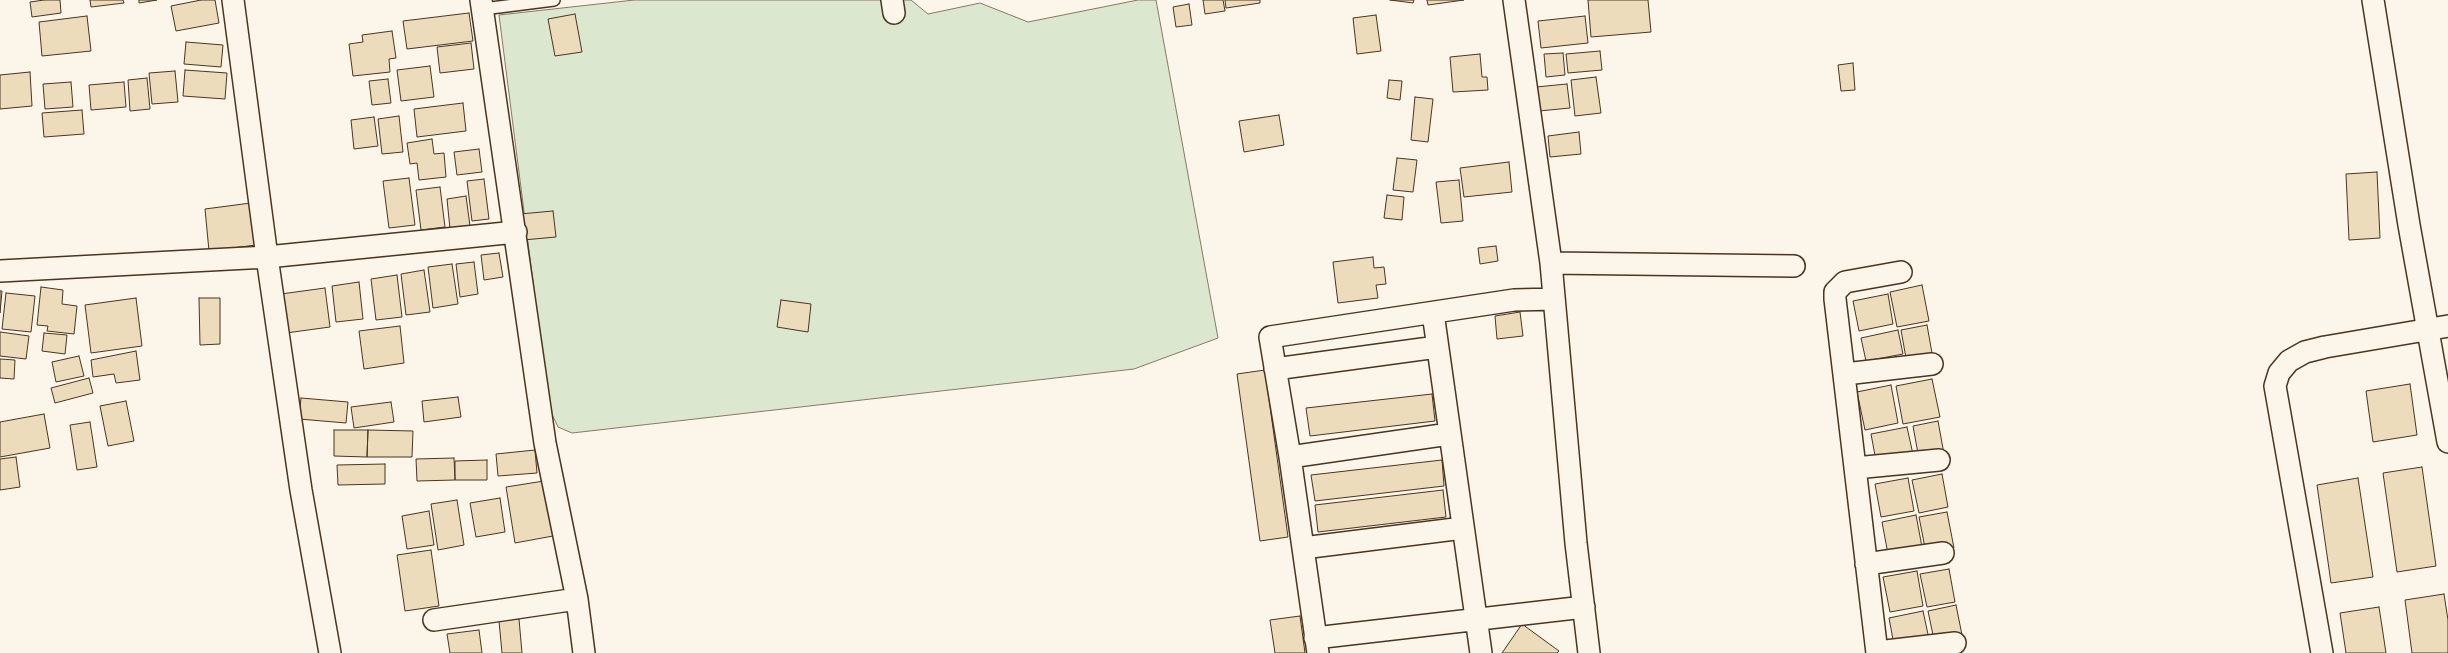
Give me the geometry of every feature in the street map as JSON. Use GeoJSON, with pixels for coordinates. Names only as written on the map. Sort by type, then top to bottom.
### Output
{"type":"FeatureCollection","features":[{"type":"Feature","properties":{"kind":"street"},"geometry":{"type":"LineString","coordinates":[[233,0],[267,257],[301,490],[330,653]]}},
{"type":"Feature","properties":{"kind":"street"},"geometry":{"type":"LineString","coordinates":[[1514,0],[1551,263],[1576,543],[1589,653]]}},
{"type":"Feature","properties":{"kind":"street"},"geometry":{"type":"LineString","coordinates":[[2373,0],[2409,225],[2439,327],[2448,442]]}},
{"type":"Feature","properties":{"kind":"street"},"geometry":{"type":"LineString","coordinates":[[482,4],[545,443],[577,599],[584,653]]}},
{"type":"Feature","properties":{"kind":"street"},"geometry":{"type":"LineString","coordinates":[[0,271],[267,257],[516,232]]}},
{"type":"Feature","properties":{"kind":"street"},"geometry":{"type":"LineString","coordinates":[[1551,263],[1794,266]]}},
{"type":"Feature","properties":{"kind":"street"},"geometry":{"type":"LineString","coordinates":[[1901,272],[1844,282],[1835,292],[1877,653],[1955,643]]}},
{"type":"Feature","properties":{"kind":"street"},"geometry":{"type":"LineString","coordinates":[[1554,300],[1514,300],[1270,337],[1290,457],[1316,645],[1476,618],[1584,607]]}},
{"type":"Feature","properties":{"kind":"street"},"geometry":{"type":"LineString","coordinates":[[1433,312],[1481,653]]}},
{"type":"Feature","properties":{"kind":"street"},"geometry":{"type":"LineString","coordinates":[[2322,653],[2275,386],[2276,380],[2283,366],[2305,352],[2439,327]]}},
{"type":"Feature","properties":{"kind":"street"},"geometry":{"type":"LineString","coordinates":[[1275,369],[1437,347]]}},
{"type":"Feature","properties":{"kind":"street"},"geometry":{"type":"LineString","coordinates":[[1845,374],[1932,364]]}},
{"type":"Feature","properties":{"kind":"street"},"geometry":{"type":"LineString","coordinates":[[1290,457],[1449,434]]}},
{"type":"Feature","properties":{"kind":"street"},"geometry":{"type":"LineString","coordinates":[[1855,468],[1939,460]]}},
{"type":"Feature","properties":{"kind":"street"},"geometry":{"type":"LineString","coordinates":[[1303,548],[1463,528]]}},
{"type":"Feature","properties":{"kind":"street"},"geometry":{"type":"LineString","coordinates":[[1866,564],[1943,553]]}},
{"type":"Feature","properties":{"kind":"street"},"geometry":{"type":"LineString","coordinates":[[434,620],[577,599]]}},
{"type":"Feature","properties":{"kind":"lane"},"geometry":{"type":"LineString","coordinates":[[482,4],[554,0]]}},
{"type":"Feature","properties":{"kind":"green space"},"geometry":{"type":"Polygon","coordinates":[[[634,0],[911,0],[928,14],[980,3],[1028,22],[1138,0],[1156,0],[1218,338],[1134,369],[572,433],[558,427],[549,408],[499,15],[634,0]]]}},
{"type":"Feature","properties":{"kind":"building"},"geometry":{"type":"Polygon","coordinates":[[[60,0],[61,13],[32,17],[30,2],[60,0]]]}},
{"type":"Feature","properties":{"kind":"building"},"geometry":{"type":"Polygon","coordinates":[[[90,0],[123,0],[124,3],[91,7],[90,0]]]}},
{"type":"Feature","properties":{"kind":"building"},"geometry":{"type":"Polygon","coordinates":[[[139,0],[157,0],[139,3],[139,0]]]}},
{"type":"Feature","properties":{"kind":"building"},"geometry":{"type":"Polygon","coordinates":[[[201,0],[215,0],[219,23],[176,31],[171,6],[201,0]]]}},
{"type":"Feature","properties":{"kind":"building"},"geometry":{"type":"Polygon","coordinates":[[[1203,0],[1223,0],[1225,11],[1205,14],[1203,0]]]}},
{"type":"Feature","properties":{"kind":"building"},"geometry":{"type":"Polygon","coordinates":[[[1225,0],[1260,0],[1260,3],[1226,8],[1225,0]]]}},
{"type":"Feature","properties":{"kind":"building"},"geometry":{"type":"Polygon","coordinates":[[[1390,0],[1414,0],[1413,3],[1390,0]]]}},
{"type":"Feature","properties":{"kind":"building"},"geometry":{"type":"Polygon","coordinates":[[[1427,0],[1464,0],[1428,5],[1427,0]]]}},
{"type":"Feature","properties":{"kind":"building"},"geometry":{"type":"Polygon","coordinates":[[[1588,0],[1648,0],[1651,32],[1591,37],[1588,0]]]}},
{"type":"Feature","properties":{"kind":"building"},"geometry":{"type":"Polygon","coordinates":[[[1189,4],[1192,25],[1176,27],[1173,7],[1189,4]]]}},
{"type":"Feature","properties":{"kind":"building"},"geometry":{"type":"Polygon","coordinates":[[[469,13],[473,41],[407,49],[403,21],[469,13]]]}},
{"type":"Feature","properties":{"kind":"building"},"geometry":{"type":"Polygon","coordinates":[[[575,14],[582,52],[555,56],[548,19],[575,14]]]}},
{"type":"Feature","properties":{"kind":"building"},"geometry":{"type":"Polygon","coordinates":[[[1376,15],[1381,51],[1357,54],[1353,18],[1376,15]]]}},
{"type":"Feature","properties":{"kind":"building"},"geometry":{"type":"Polygon","coordinates":[[[87,16],[91,51],[42,56],[39,22],[87,16]]]}},
{"type":"Feature","properties":{"kind":"building"},"geometry":{"type":"Polygon","coordinates":[[[1585,16],[1588,43],[1541,48],[1538,21],[1585,16]]]}},
{"type":"Feature","properties":{"kind":"building"},"geometry":{"type":"Polygon","coordinates":[[[392,31],[396,58],[389,59],[390,72],[353,76],[349,44],[363,42],[362,35],[392,31]]]}},
{"type":"Feature","properties":{"kind":"building"},"geometry":{"type":"Polygon","coordinates":[[[186,42],[223,45],[221,67],[184,64],[186,42]]]}},
{"type":"Feature","properties":{"kind":"building"},"geometry":{"type":"Polygon","coordinates":[[[471,43],[474,69],[440,73],[437,47],[471,43]]]}},
{"type":"Feature","properties":{"kind":"building"},"geometry":{"type":"Polygon","coordinates":[[[1600,51],[1602,70],[1568,73],[1566,54],[1600,51]]]}},
{"type":"Feature","properties":{"kind":"building"},"geometry":{"type":"Polygon","coordinates":[[[1563,53],[1565,75],[1546,77],[1544,54],[1563,53]]]}},
{"type":"Feature","properties":{"kind":"building"},"geometry":{"type":"Polygon","coordinates":[[[1480,54],[1482,77],[1487,77],[1488,90],[1453,92],[1450,57],[1480,54]]]}},
{"type":"Feature","properties":{"kind":"building"},"geometry":{"type":"Polygon","coordinates":[[[1853,63],[1855,90],[1841,91],[1838,65],[1853,63]]]}},
{"type":"Feature","properties":{"kind":"building"},"geometry":{"type":"Polygon","coordinates":[[[430,66],[434,97],[401,101],[397,70],[430,66]]]}},
{"type":"Feature","properties":{"kind":"building"},"geometry":{"type":"Polygon","coordinates":[[[185,70],[227,73],[225,99],[183,96],[185,70]]]}},
{"type":"Feature","properties":{"kind":"building"},"geometry":{"type":"Polygon","coordinates":[[[175,71],[178,102],[152,104],[149,73],[175,71]]]}},
{"type":"Feature","properties":{"kind":"building"},"geometry":{"type":"Polygon","coordinates":[[[30,72],[32,106],[0,109],[0,75],[30,72]]]}},
{"type":"Feature","properties":{"kind":"building"},"geometry":{"type":"Polygon","coordinates":[[[1596,77],[1601,113],[1575,116],[1571,80],[1596,77]]]}},
{"type":"Feature","properties":{"kind":"building"},"geometry":{"type":"Polygon","coordinates":[[[147,78],[150,109],[130,111],[128,80],[147,78]]]}},
{"type":"Feature","properties":{"kind":"building"},"geometry":{"type":"Polygon","coordinates":[[[388,79],[391,103],[372,105],[369,81],[388,79]]]}},
{"type":"Feature","properties":{"kind":"building"},"geometry":{"type":"Polygon","coordinates":[[[1389,80],[1402,81],[1400,100],[1387,98],[1389,80]]]}},
{"type":"Feature","properties":{"kind":"building"},"geometry":{"type":"Polygon","coordinates":[[[71,82],[73,107],[45,109],[43,84],[71,82]]]}},
{"type":"Feature","properties":{"kind":"building"},"geometry":{"type":"Polygon","coordinates":[[[124,82],[126,107],[91,110],[89,85],[124,82]]]}},
{"type":"Feature","properties":{"kind":"building"},"geometry":{"type":"Polygon","coordinates":[[[1567,84],[1570,108],[1539,111],[1536,87],[1567,84]]]}},
{"type":"Feature","properties":{"kind":"building"},"geometry":{"type":"Polygon","coordinates":[[[1415,97],[1433,99],[1428,142],[1411,140],[1415,97]]]}},
{"type":"Feature","properties":{"kind":"building"},"geometry":{"type":"Polygon","coordinates":[[[463,103],[466,131],[417,137],[414,109],[463,103]]]}},
{"type":"Feature","properties":{"kind":"building"},"geometry":{"type":"Polygon","coordinates":[[[82,110],[84,134],[44,137],[42,113],[82,110]]]}},
{"type":"Feature","properties":{"kind":"building"},"geometry":{"type":"Polygon","coordinates":[[[1279,115],[1284,145],[1244,152],[1239,121],[1279,115]]]}},
{"type":"Feature","properties":{"kind":"building"},"geometry":{"type":"Polygon","coordinates":[[[399,116],[403,152],[382,154],[378,119],[399,116]]]}},
{"type":"Feature","properties":{"kind":"building"},"geometry":{"type":"Polygon","coordinates":[[[374,117],[378,146],[354,149],[351,120],[374,117]]]}},
{"type":"Feature","properties":{"kind":"building"},"geometry":{"type":"Polygon","coordinates":[[[1579,132],[1581,154],[1550,157],[1548,136],[1579,132]]]}},
{"type":"Feature","properties":{"kind":"building"},"geometry":{"type":"Polygon","coordinates":[[[432,139],[434,154],[444,153],[446,177],[419,180],[417,163],[410,164],[407,143],[432,139]]]}},
{"type":"Feature","properties":{"kind":"building"},"geometry":{"type":"Polygon","coordinates":[[[479,149],[482,172],[457,175],[454,152],[479,149]]]}},
{"type":"Feature","properties":{"kind":"building"},"geometry":{"type":"Polygon","coordinates":[[[1397,158],[1417,160],[1413,192],[1393,190],[1397,158]]]}},
{"type":"Feature","properties":{"kind":"building"},"geometry":{"type":"Polygon","coordinates":[[[1509,162],[1512,192],[1464,197],[1460,168],[1509,162]]]}},
{"type":"Feature","properties":{"kind":"building"},"geometry":{"type":"Polygon","coordinates":[[[2377,172],[2380,238],[2349,240],[2346,174],[2377,172]]]}},
{"type":"Feature","properties":{"kind":"building"},"geometry":{"type":"Polygon","coordinates":[[[409,178],[415,225],[389,228],[383,181],[409,178]]]}},
{"type":"Feature","properties":{"kind":"building"},"geometry":{"type":"Polygon","coordinates":[[[484,179],[489,219],[472,221],[467,181],[484,179]]]}},
{"type":"Feature","properties":{"kind":"building"},"geometry":{"type":"Polygon","coordinates":[[[1459,180],[1463,221],[1441,223],[1436,182],[1459,180]]]}},
{"type":"Feature","properties":{"kind":"building"},"geometry":{"type":"Polygon","coordinates":[[[440,187],[445,227],[421,230],[416,190],[440,187]]]}},
{"type":"Feature","properties":{"kind":"building"},"geometry":{"type":"Polygon","coordinates":[[[1387,195],[1404,197],[1402,220],[1384,218],[1387,195]]]}},
{"type":"Feature","properties":{"kind":"building"},"geometry":{"type":"Polygon","coordinates":[[[466,196],[470,226],[450,229],[447,199],[466,196]]]}},
{"type":"Feature","properties":{"kind":"building"},"geometry":{"type":"Polygon","coordinates":[[[251,203],[256,245],[209,251],[205,209],[251,203]]]}},
{"type":"Feature","properties":{"kind":"building"},"geometry":{"type":"Polygon","coordinates":[[[553,211],[556,237],[523,240],[520,214],[553,211]]]}},
{"type":"Feature","properties":{"kind":"building"},"geometry":{"type":"Polygon","coordinates":[[[1496,246],[1498,261],[1480,264],[1478,248],[1496,246]]]}},
{"type":"Feature","properties":{"kind":"building"},"geometry":{"type":"Polygon","coordinates":[[[499,253],[503,277],[484,280],[481,255],[499,253]]]}},
{"type":"Feature","properties":{"kind":"building"},"geometry":{"type":"Polygon","coordinates":[[[1373,257],[1374,268],[1384,267],[1386,284],[1376,285],[1378,298],[1338,303],[1333,262],[1373,257]]]}},
{"type":"Feature","properties":{"kind":"building"},"geometry":{"type":"Polygon","coordinates":[[[474,262],[478,294],[460,297],[456,264],[474,262]]]}},
{"type":"Feature","properties":{"kind":"building"},"geometry":{"type":"Polygon","coordinates":[[[452,264],[458,304],[433,308],[428,267],[452,264]]]}},
{"type":"Feature","properties":{"kind":"building"},"geometry":{"type":"Polygon","coordinates":[[[424,270],[430,312],[406,315],[401,274],[424,270]]]}},
{"type":"Feature","properties":{"kind":"building"},"geometry":{"type":"Polygon","coordinates":[[[397,275],[402,317],[376,320],[371,279],[397,275]]]}},
{"type":"Feature","properties":{"kind":"building"},"geometry":{"type":"Polygon","coordinates":[[[359,282],[363,319],[336,322],[332,286],[359,282]]]}},
{"type":"Feature","properties":{"kind":"building"},"geometry":{"type":"Polygon","coordinates":[[[1922,285],[1929,321],[1897,327],[1890,292],[1922,285]]]}},
{"type":"Feature","properties":{"kind":"building"},"geometry":{"type":"Polygon","coordinates":[[[41,287],[63,290],[62,304],[77,306],[74,334],[47,331],[48,326],[37,325],[41,287]]]}},
{"type":"Feature","properties":{"kind":"building"},"geometry":{"type":"Polygon","coordinates":[[[325,288],[330,327],[286,333],[281,294],[325,288]]]}},
{"type":"Feature","properties":{"kind":"building"},"geometry":{"type":"Polygon","coordinates":[[[0,291],[2,291],[0,313],[0,291]]]}},
{"type":"Feature","properties":{"kind":"building"},"geometry":{"type":"Polygon","coordinates":[[[6,293],[35,296],[31,332],[2,329],[6,293]]]}},
{"type":"Feature","properties":{"kind":"building"},"geometry":{"type":"Polygon","coordinates":[[[1888,294],[1893,324],[1859,331],[1853,301],[1888,294]]]}},
{"type":"Feature","properties":{"kind":"building"},"geometry":{"type":"Polygon","coordinates":[[[136,298],[142,346],[91,353],[85,305],[136,298]]]}},
{"type":"Feature","properties":{"kind":"building"},"geometry":{"type":"Polygon","coordinates":[[[199,298],[220,298],[220,344],[200,345],[199,298]]]}},
{"type":"Feature","properties":{"kind":"building"},"geometry":{"type":"Polygon","coordinates":[[[781,300],[811,304],[808,332],[777,327],[781,300]]]}},
{"type":"Feature","properties":{"kind":"building"},"geometry":{"type":"Polygon","coordinates":[[[1520,312],[1523,336],[1497,339],[1495,316],[1520,312]]]}},
{"type":"Feature","properties":{"kind":"building"},"geometry":{"type":"Polygon","coordinates":[[[1927,325],[1932,353],[1906,358],[1901,330],[1927,325]]]}},
{"type":"Feature","properties":{"kind":"building"},"geometry":{"type":"Polygon","coordinates":[[[400,326],[404,363],[364,369],[359,331],[400,326]]]}},
{"type":"Feature","properties":{"kind":"building"},"geometry":{"type":"Polygon","coordinates":[[[1898,330],[1903,354],[1866,361],[1861,338],[1898,330]]]}},
{"type":"Feature","properties":{"kind":"building"},"geometry":{"type":"Polygon","coordinates":[[[0,332],[29,336],[26,359],[0,356],[0,332]]]}},
{"type":"Feature","properties":{"kind":"building"},"geometry":{"type":"Polygon","coordinates":[[[44,333],[67,335],[65,354],[42,351],[44,333]]]}},
{"type":"Feature","properties":{"kind":"building"},"geometry":{"type":"Polygon","coordinates":[[[136,351],[140,380],[116,383],[114,374],[93,377],[91,360],[136,351]]]}},
{"type":"Feature","properties":{"kind":"building"},"geometry":{"type":"Polygon","coordinates":[[[79,356],[84,376],[56,382],[52,362],[79,356]]]}},
{"type":"Feature","properties":{"kind":"building"},"geometry":{"type":"Polygon","coordinates":[[[0,359],[15,360],[14,379],[0,378],[0,359]]]}},
{"type":"Feature","properties":{"kind":"building"},"geometry":{"type":"Polygon","coordinates":[[[1265,370],[1288,537],[1260,541],[1237,374],[1265,370]]]}},
{"type":"Feature","properties":{"kind":"building"},"geometry":{"type":"Polygon","coordinates":[[[89,378],[93,393],[55,403],[51,388],[89,378]]]}},
{"type":"Feature","properties":{"kind":"building"},"geometry":{"type":"Polygon","coordinates":[[[1932,379],[1940,417],[1903,424],[1896,386],[1932,379]]]}},
{"type":"Feature","properties":{"kind":"building"},"geometry":{"type":"Polygon","coordinates":[[[2410,384],[2417,435],[2373,442],[2366,391],[2410,384]]]}},
{"type":"Feature","properties":{"kind":"building"},"geometry":{"type":"Polygon","coordinates":[[[1891,385],[1898,423],[1865,430],[1857,392],[1891,385]]]}},
{"type":"Feature","properties":{"kind":"building"},"geometry":{"type":"Polygon","coordinates":[[[1432,394],[1435,421],[1310,436],[1306,408],[1432,394]]]}},
{"type":"Feature","properties":{"kind":"building"},"geometry":{"type":"Polygon","coordinates":[[[458,397],[461,417],[424,422],[422,401],[458,397]]]}},
{"type":"Feature","properties":{"kind":"building"},"geometry":{"type":"Polygon","coordinates":[[[301,398],[348,402],[346,423],[299,419],[301,398]]]}},
{"type":"Feature","properties":{"kind":"building"},"geometry":{"type":"Polygon","coordinates":[[[126,401],[134,441],[108,446],[100,406],[126,401]]]}},
{"type":"Feature","properties":{"kind":"building"},"geometry":{"type":"Polygon","coordinates":[[[391,402],[394,422],[354,428],[351,407],[391,402]]]}},
{"type":"Feature","properties":{"kind":"building"},"geometry":{"type":"Polygon","coordinates":[[[44,414],[50,448],[0,457],[0,422],[44,414]]]}},
{"type":"Feature","properties":{"kind":"building"},"geometry":{"type":"Polygon","coordinates":[[[1938,421],[1944,454],[1919,459],[1913,426],[1938,421]]]}},
{"type":"Feature","properties":{"kind":"building"},"geometry":{"type":"Polygon","coordinates":[[[90,422],[97,467],[77,470],[70,425],[90,422]]]}},
{"type":"Feature","properties":{"kind":"building"},"geometry":{"type":"Polygon","coordinates":[[[1907,427],[1914,459],[1877,466],[1871,434],[1907,427]]]}},
{"type":"Feature","properties":{"kind":"building"},"geometry":{"type":"Polygon","coordinates":[[[334,430],[368,430],[367,457],[334,456],[334,430]]]}},
{"type":"Feature","properties":{"kind":"building"},"geometry":{"type":"Polygon","coordinates":[[[368,430],[413,431],[412,457],[367,457],[368,430]]]}},
{"type":"Feature","properties":{"kind":"building"},"geometry":{"type":"Polygon","coordinates":[[[535,450],[537,473],[498,476],[496,454],[535,450]]]}},
{"type":"Feature","properties":{"kind":"building"},"geometry":{"type":"Polygon","coordinates":[[[16,457],[20,487],[0,490],[0,459],[16,457]]]}},
{"type":"Feature","properties":{"kind":"building"},"geometry":{"type":"Polygon","coordinates":[[[454,458],[455,480],[417,481],[416,459],[454,458]]]}},
{"type":"Feature","properties":{"kind":"building"},"geometry":{"type":"Polygon","coordinates":[[[487,460],[487,480],[455,480],[455,461],[487,460]]]}},
{"type":"Feature","properties":{"kind":"building"},"geometry":{"type":"Polygon","coordinates":[[[1442,460],[1444,486],[1315,501],[1311,475],[1442,460]]]}},
{"type":"Feature","properties":{"kind":"building"},"geometry":{"type":"Polygon","coordinates":[[[385,464],[385,484],[338,485],[337,465],[385,464]]]}},
{"type":"Feature","properties":{"kind":"building"},"geometry":{"type":"Polygon","coordinates":[[[2422,467],[2436,566],[2397,572],[2383,473],[2422,467]]]}},
{"type":"Feature","properties":{"kind":"building"},"geometry":{"type":"Polygon","coordinates":[[[1942,474],[1948,507],[1919,513],[1912,480],[1942,474]]]}},
{"type":"Feature","properties":{"kind":"building"},"geometry":{"type":"Polygon","coordinates":[[[1908,478],[1914,511],[1881,517],[1875,484],[1908,478]]]}},
{"type":"Feature","properties":{"kind":"building"},"geometry":{"type":"Polygon","coordinates":[[[2358,478],[2373,577],[2331,583],[2317,485],[2358,478]]]}},
{"type":"Feature","properties":{"kind":"building"},"geometry":{"type":"Polygon","coordinates":[[[544,481],[553,536],[515,543],[506,487],[544,481]]]}},
{"type":"Feature","properties":{"kind":"building"},"geometry":{"type":"Polygon","coordinates":[[[1443,490],[1446,517],[1318,532],[1315,505],[1443,490]]]}},
{"type":"Feature","properties":{"kind":"building"},"geometry":{"type":"Polygon","coordinates":[[[500,498],[505,532],[476,537],[470,503],[500,498]]]}},
{"type":"Feature","properties":{"kind":"building"},"geometry":{"type":"Polygon","coordinates":[[[457,500],[464,545],[438,550],[431,504],[457,500]]]}},
{"type":"Feature","properties":{"kind":"building"},"geometry":{"type":"Polygon","coordinates":[[[429,511],[434,545],[407,549],[402,516],[429,511]]]}},
{"type":"Feature","properties":{"kind":"building"},"geometry":{"type":"Polygon","coordinates":[[[1947,512],[1954,548],[1926,553],[1919,517],[1947,512]]]}},
{"type":"Feature","properties":{"kind":"building"},"geometry":{"type":"Polygon","coordinates":[[[1916,515],[1922,547],[1888,554],[1882,522],[1916,515]]]}},
{"type":"Feature","properties":{"kind":"building"},"geometry":{"type":"Polygon","coordinates":[[[431,550],[439,606],[405,611],[397,555],[431,550]]]}},
{"type":"Feature","properties":{"kind":"building"},"geometry":{"type":"Polygon","coordinates":[[[1949,569],[1955,602],[1927,607],[1920,574],[1949,569]]]}},
{"type":"Feature","properties":{"kind":"building"},"geometry":{"type":"Polygon","coordinates":[[[1917,571],[1923,606],[1890,612],[1883,577],[1917,571]]]}},
{"type":"Feature","properties":{"kind":"building"},"geometry":{"type":"Polygon","coordinates":[[[2444,594],[2448,620],[2448,653],[2412,653],[2405,600],[2444,594]]]}},
{"type":"Feature","properties":{"kind":"building"},"geometry":{"type":"Polygon","coordinates":[[[1956,605],[1962,635],[1934,640],[1928,611],[1956,605]]]}},
{"type":"Feature","properties":{"kind":"building"},"geometry":{"type":"Polygon","coordinates":[[[2379,607],[2386,653],[2346,653],[2340,613],[2379,607]]]}},
{"type":"Feature","properties":{"kind":"building"},"geometry":{"type":"Polygon","coordinates":[[[1923,611],[1929,639],[1894,645],[1889,618],[1923,611]]]}},
{"type":"Feature","properties":{"kind":"building"},"geometry":{"type":"Polygon","coordinates":[[[1300,616],[1305,653],[1275,653],[1270,620],[1300,616]]]}},
{"type":"Feature","properties":{"kind":"building"},"geometry":{"type":"Polygon","coordinates":[[[519,619],[522,653],[502,653],[499,621],[519,619]]]}},
{"type":"Feature","properties":{"kind":"building"},"geometry":{"type":"Polygon","coordinates":[[[1522,624],[1559,651],[1557,653],[1502,653],[1522,624]]]}},
{"type":"Feature","properties":{"kind":"building"},"geometry":{"type":"Polygon","coordinates":[[[479,630],[482,653],[450,653],[447,634],[479,630]]]}}]}
